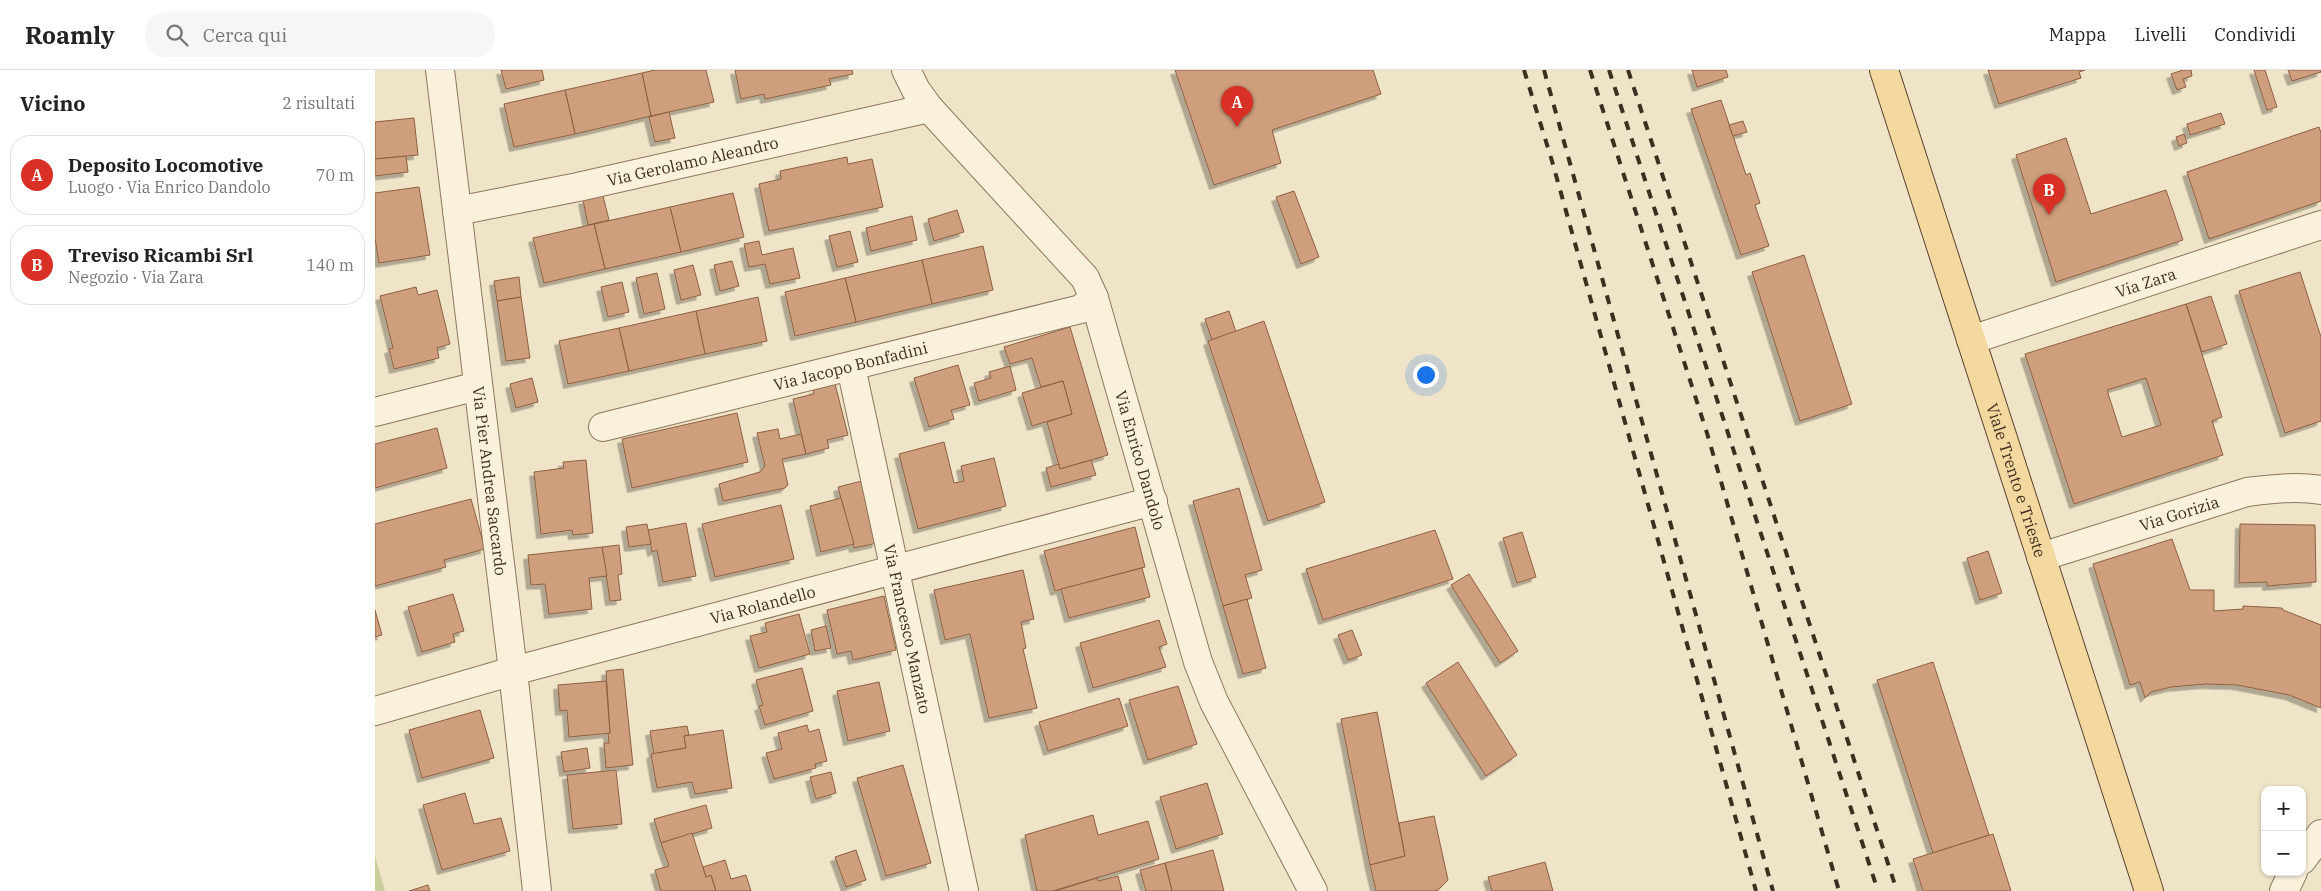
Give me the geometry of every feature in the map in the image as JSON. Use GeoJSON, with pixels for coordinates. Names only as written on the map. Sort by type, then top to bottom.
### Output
{"type":"FeatureCollection","features":[{"type":"Feature","properties":{"kind":"main road","name":"Viale Trento e Trieste"},"geometry":{"type":"LineString","coordinates":[[1884,70],[2149,891]]}},
{"type":"Feature","properties":{"kind":"street","name":"Via Pier Andrea Saccardo"},"geometry":{"type":"LineString","coordinates":[[440,70],[513,671],[537,891]]}},
{"type":"Feature","properties":{"kind":"street","name":"Via Enrico Dandolo"},"geometry":{"type":"LineString","coordinates":[[906,70],[916,90],[929,108],[1085,278],[1094,298],[1198,662],[1214,702],[1313,891]]}},
{"type":"Feature","properties":{"kind":"street","name":"Via Gerolamo Aleandro"},"geometry":{"type":"LineString","coordinates":[[457,212],[588,185],[929,108]]}},
{"type":"Feature","properties":{"kind":"street","name":"Via Zara"},"geometry":{"type":"LineString","coordinates":[[1971,340],[2321,226]]}},
{"type":"Feature","properties":{"kind":"street","name":"Via Jacopo Bonfadini"},"geometry":{"type":"LineString","coordinates":[[603,428],[655,413],[851,367],[1081,309],[1094,298]]}},
{"type":"Feature","properties":{"kind":"street","name":"Via Francesco Manzato"},"geometry":{"type":"LineString","coordinates":[[851,367],[964,891]]}},
{"type":"Feature","properties":{"kind":"street"},"geometry":{"type":"LineString","coordinates":[[375,412],[478,386]]}},
{"type":"Feature","properties":{"kind":"street","name":"Via Gorizia"},"geometry":{"type":"LineString","coordinates":[[2041,557],[2247,492],[2278,488],[2311,488],[2321,490]]}},
{"type":"Feature","properties":{"kind":"street","name":"Via Rolandello"},"geometry":{"type":"LineString","coordinates":[[375,711],[513,671],[1153,501]]}},
{"type":"Feature","properties":{"kind":"street"},"geometry":{"type":"LineString","coordinates":[[2306,855],[2321,834]]}},
{"type":"Feature","properties":{"kind":"street"},"geometry":{"type":"LineString","coordinates":[[2285,891],[2291,876]]}},
{"type":"Feature","properties":{"kind":"green space"},"geometry":{"type":"Polygon","coordinates":[[[375,856],[385,891],[375,891],[375,856]]]}},
{"type":"Feature","properties":{"kind":"building"},"geometry":{"type":"Polygon","coordinates":[[[501,70],[542,70],[544,80],[506,89],[501,70]]]}},
{"type":"Feature","properties":{"kind":"building"},"geometry":{"type":"Polygon","coordinates":[[[655,70],[706,70],[714,102],[651,116],[642,73],[655,70]]]}},
{"type":"Feature","properties":{"kind":"building"},"geometry":{"type":"Polygon","coordinates":[[[735,70],[852,70],[853,74],[829,79],[831,85],[765,99],[764,94],[741,99],[735,70]]]}},
{"type":"Feature","properties":{"kind":"building"},"geometry":{"type":"Polygon","coordinates":[[[1175,70],[1373,70],[1381,94],[1272,130],[1281,163],[1214,185],[1175,70]]]}},
{"type":"Feature","properties":{"kind":"building"},"geometry":{"type":"Polygon","coordinates":[[[1692,70],[1726,70],[1728,77],[1697,87],[1692,70]]]}},
{"type":"Feature","properties":{"kind":"building"},"geometry":{"type":"Polygon","coordinates":[[[1988,70],[2085,70],[2079,72],[2081,78],[1999,104],[1988,70]]]}},
{"type":"Feature","properties":{"kind":"building"},"geometry":{"type":"Polygon","coordinates":[[[2183,70],[2191,70],[2192,76],[2183,79],[2186,87],[2177,90],[2171,74],[2183,70]]]}},
{"type":"Feature","properties":{"kind":"building"},"geometry":{"type":"Polygon","coordinates":[[[2254,70],[2265,70],[2277,107],[2267,110],[2254,70]]]}},
{"type":"Feature","properties":{"kind":"building"},"geometry":{"type":"Polygon","coordinates":[[[2288,70],[2321,70],[2321,72],[2292,81],[2288,70]]]}},
{"type":"Feature","properties":{"kind":"building"},"geometry":{"type":"Polygon","coordinates":[[[642,73],[651,116],[575,134],[565,90],[642,73]]]}},
{"type":"Feature","properties":{"kind":"building"},"geometry":{"type":"Polygon","coordinates":[[[565,90],[575,134],[514,147],[504,104],[565,90]]]}},
{"type":"Feature","properties":{"kind":"building"},"geometry":{"type":"Polygon","coordinates":[[[1721,100],[1746,175],[1750,173],[1760,203],[1755,205],[1769,246],[1741,255],[1691,109],[1721,100]]]}},
{"type":"Feature","properties":{"kind":"building"},"geometry":{"type":"Polygon","coordinates":[[[669,112],[675,138],[655,142],[649,117],[669,112]]]}},
{"type":"Feature","properties":{"kind":"building"},"geometry":{"type":"Polygon","coordinates":[[[2221,113],[2225,124],[2190,135],[2187,124],[2221,113]]]}},
{"type":"Feature","properties":{"kind":"building"},"geometry":{"type":"Polygon","coordinates":[[[414,118],[418,155],[375,159],[375,122],[414,118]]]}},
{"type":"Feature","properties":{"kind":"building"},"geometry":{"type":"Polygon","coordinates":[[[1743,121],[1747,132],[1733,136],[1729,125],[1743,121]]]}},
{"type":"Feature","properties":{"kind":"building"},"geometry":{"type":"Polygon","coordinates":[[[2319,127],[2321,133],[2321,201],[2209,239],[2187,172],[2319,127]]]}},
{"type":"Feature","properties":{"kind":"building"},"geometry":{"type":"Polygon","coordinates":[[[2184,134],[2187,143],[2179,146],[2176,137],[2184,134]]]}},
{"type":"Feature","properties":{"kind":"building"},"geometry":{"type":"Polygon","coordinates":[[[2066,138],[2091,214],[2166,190],[2183,240],[2056,282],[2016,155],[2066,138]]]}},
{"type":"Feature","properties":{"kind":"building"},"geometry":{"type":"Polygon","coordinates":[[[406,156],[408,172],[375,176],[375,159],[406,156]]]}},
{"type":"Feature","properties":{"kind":"building"},"geometry":{"type":"Polygon","coordinates":[[[847,157],[848,164],[872,159],[883,207],[769,231],[759,184],[781,179],[780,171],[847,157]]]}},
{"type":"Feature","properties":{"kind":"building"},"geometry":{"type":"Polygon","coordinates":[[[419,187],[430,255],[379,263],[375,239],[375,193],[419,187]]]}},
{"type":"Feature","properties":{"kind":"building"},"geometry":{"type":"Polygon","coordinates":[[[1294,191],[1319,257],[1301,264],[1276,197],[1294,191]]]}},
{"type":"Feature","properties":{"kind":"building"},"geometry":{"type":"Polygon","coordinates":[[[733,193],[744,237],[681,252],[670,207],[733,193]]]}},
{"type":"Feature","properties":{"kind":"building"},"geometry":{"type":"Polygon","coordinates":[[[603,196],[609,220],[588,225],[583,200],[603,196]]]}},
{"type":"Feature","properties":{"kind":"building"},"geometry":{"type":"Polygon","coordinates":[[[670,207],[681,252],[605,269],[594,224],[670,207]]]}},
{"type":"Feature","properties":{"kind":"building"},"geometry":{"type":"Polygon","coordinates":[[[957,210],[964,232],[934,241],[928,219],[957,210]]]}},
{"type":"Feature","properties":{"kind":"building"},"geometry":{"type":"Polygon","coordinates":[[[912,216],[917,240],[871,251],[866,228],[912,216]]]}},
{"type":"Feature","properties":{"kind":"building"},"geometry":{"type":"Polygon","coordinates":[[[594,224],[605,269],[544,283],[533,238],[594,224]]]}},
{"type":"Feature","properties":{"kind":"building"},"geometry":{"type":"Polygon","coordinates":[[[850,231],[858,262],[837,267],[829,236],[850,231]]]}},
{"type":"Feature","properties":{"kind":"building"},"geometry":{"type":"Polygon","coordinates":[[[759,241],[762,255],[793,248],[800,278],[770,284],[765,264],[749,267],[744,244],[759,241]]]}},
{"type":"Feature","properties":{"kind":"building"},"geometry":{"type":"Polygon","coordinates":[[[983,246],[993,290],[932,304],[922,260],[983,246]]]}},
{"type":"Feature","properties":{"kind":"building"},"geometry":{"type":"Polygon","coordinates":[[[1804,255],[1852,404],[1800,421],[1752,272],[1804,255]]]}},
{"type":"Feature","properties":{"kind":"building"},"geometry":{"type":"Polygon","coordinates":[[[922,260],[932,304],[856,322],[845,278],[922,260]]]}},
{"type":"Feature","properties":{"kind":"building"},"geometry":{"type":"Polygon","coordinates":[[[732,261],[739,286],[720,291],[714,265],[732,261]]]}},
{"type":"Feature","properties":{"kind":"building"},"geometry":{"type":"Polygon","coordinates":[[[693,265],[701,295],[681,300],[674,270],[693,265]]]}},
{"type":"Feature","properties":{"kind":"building"},"geometry":{"type":"Polygon","coordinates":[[[2300,272],[2321,337],[2321,421],[2285,433],[2239,291],[2300,272]]]}},
{"type":"Feature","properties":{"kind":"building"},"geometry":{"type":"Polygon","coordinates":[[[657,273],[665,309],[644,314],[636,278],[657,273]]]}},
{"type":"Feature","properties":{"kind":"building"},"geometry":{"type":"Polygon","coordinates":[[[519,277],[521,297],[497,301],[494,281],[519,277]]]}},
{"type":"Feature","properties":{"kind":"building"},"geometry":{"type":"Polygon","coordinates":[[[845,278],[856,322],[795,336],[785,292],[845,278]]]}},
{"type":"Feature","properties":{"kind":"building"},"geometry":{"type":"Polygon","coordinates":[[[622,282],[629,312],[608,317],[601,287],[622,282]]]}},
{"type":"Feature","properties":{"kind":"building"},"geometry":{"type":"Polygon","coordinates":[[[416,287],[418,295],[437,290],[450,344],[437,348],[439,358],[394,369],[389,349],[393,348],[380,296],[416,287]]]}},
{"type":"Feature","properties":{"kind":"building"},"geometry":{"type":"Polygon","coordinates":[[[2211,296],[2227,344],[2202,352],[2186,304],[2211,296]]]}},
{"type":"Feature","properties":{"kind":"building"},"geometry":{"type":"Polygon","coordinates":[[[521,297],[530,358],[506,361],[497,301],[521,297]]]}},
{"type":"Feature","properties":{"kind":"building"},"geometry":{"type":"Polygon","coordinates":[[[758,297],[767,341],[705,354],[696,311],[758,297]]]}},
{"type":"Feature","properties":{"kind":"building"},"geometry":{"type":"Polygon","coordinates":[[[2186,304],[2222,417],[2212,421],[2223,455],[2074,504],[2025,354],[2186,304]],[[2146,378],[2107,390],[2122,437],[2161,425],[2146,378]]]}},
{"type":"Feature","properties":{"kind":"building"},"geometry":{"type":"Polygon","coordinates":[[[696,311],[705,354],[629,371],[619,328],[696,311]]]}},
{"type":"Feature","properties":{"kind":"building"},"geometry":{"type":"Polygon","coordinates":[[[1229,311],[1236,332],[1212,340],[1205,319],[1229,311]]]}},
{"type":"Feature","properties":{"kind":"building"},"geometry":{"type":"Polygon","coordinates":[[[1264,321],[1325,502],[1268,521],[1208,341],[1264,321]]]}},
{"type":"Feature","properties":{"kind":"building"},"geometry":{"type":"Polygon","coordinates":[[[1070,327],[1108,455],[1060,469],[1047,422],[1072,414],[1063,381],[1041,387],[1032,358],[1010,364],[1004,347],[1070,327]]]}},
{"type":"Feature","properties":{"kind":"building"},"geometry":{"type":"Polygon","coordinates":[[[619,328],[629,371],[568,384],[559,341],[619,328]]]}},
{"type":"Feature","properties":{"kind":"building"},"geometry":{"type":"Polygon","coordinates":[[[958,365],[970,405],[951,410],[954,419],[929,427],[914,378],[958,365]]]}},
{"type":"Feature","properties":{"kind":"building"},"geometry":{"type":"Polygon","coordinates":[[[1010,366],[1016,390],[979,401],[974,383],[991,378],[989,372],[1010,366]]]}},
{"type":"Feature","properties":{"kind":"building"},"geometry":{"type":"Polygon","coordinates":[[[532,378],[538,402],[516,408],[510,384],[532,378]]]}},
{"type":"Feature","properties":{"kind":"building"},"geometry":{"type":"Polygon","coordinates":[[[1063,381],[1072,414],[1032,426],[1022,393],[1063,381]]]}},
{"type":"Feature","properties":{"kind":"building"},"geometry":{"type":"Polygon","coordinates":[[[835,384],[848,435],[827,440],[829,448],[806,454],[793,399],[814,394],[813,390],[835,384]]]}},
{"type":"Feature","properties":{"kind":"building"},"geometry":{"type":"Polygon","coordinates":[[[737,413],[748,462],[632,488],[622,439],[737,413]]]}},
{"type":"Feature","properties":{"kind":"building"},"geometry":{"type":"Polygon","coordinates":[[[437,428],[447,468],[375,488],[375,444],[437,428]]]}},
{"type":"Feature","properties":{"kind":"building"},"geometry":{"type":"Polygon","coordinates":[[[778,429],[780,439],[801,434],[806,454],[782,459],[788,485],[785,488],[723,501],[719,484],[760,472],[765,466],[757,433],[778,429]]]}},
{"type":"Feature","properties":{"kind":"building"},"geometry":{"type":"Polygon","coordinates":[[[944,442],[954,483],[964,481],[961,466],[994,458],[1006,506],[918,529],[899,454],[944,442]]]}},
{"type":"Feature","properties":{"kind":"building"},"geometry":{"type":"Polygon","coordinates":[[[586,460],[593,533],[573,535],[572,530],[541,534],[534,472],[564,468],[563,462],[586,460]]]}},
{"type":"Feature","properties":{"kind":"building"},"geometry":{"type":"Polygon","coordinates":[[[1091,460],[1096,475],[1051,487],[1046,468],[1059,464],[1060,469],[1091,460]]]}},
{"type":"Feature","properties":{"kind":"building"},"geometry":{"type":"Polygon","coordinates":[[[862,481],[877,543],[854,548],[838,487],[862,481]]]}},
{"type":"Feature","properties":{"kind":"building"},"geometry":{"type":"Polygon","coordinates":[[[1239,488],[1262,570],[1245,575],[1252,598],[1223,606],[1193,501],[1239,488]]]}},
{"type":"Feature","properties":{"kind":"building"},"geometry":{"type":"Polygon","coordinates":[[[841,498],[854,544],[821,552],[810,506],[841,498]]]}},
{"type":"Feature","properties":{"kind":"building"},"geometry":{"type":"Polygon","coordinates":[[[471,499],[485,549],[444,560],[446,567],[375,586],[375,524],[471,499]]]}},
{"type":"Feature","properties":{"kind":"building"},"geometry":{"type":"Polygon","coordinates":[[[781,505],[794,559],[715,577],[702,524],[781,505]]]}},
{"type":"Feature","properties":{"kind":"building"},"geometry":{"type":"Polygon","coordinates":[[[686,523],[696,576],[663,582],[657,550],[652,552],[648,530],[686,523]]]}},
{"type":"Feature","properties":{"kind":"building"},"geometry":{"type":"Polygon","coordinates":[[[647,524],[651,544],[629,547],[626,527],[647,524]]]}},
{"type":"Feature","properties":{"kind":"building"},"geometry":{"type":"Polygon","coordinates":[[[2240,524],[2315,525],[2316,582],[2267,586],[2267,582],[2239,583],[2240,524]]]}},
{"type":"Feature","properties":{"kind":"building"},"geometry":{"type":"Polygon","coordinates":[[[1135,527],[1145,567],[1055,591],[1044,551],[1135,527]]]}},
{"type":"Feature","properties":{"kind":"building"},"geometry":{"type":"Polygon","coordinates":[[[1435,530],[1453,579],[1323,620],[1306,569],[1435,530]]]}},
{"type":"Feature","properties":{"kind":"building"},"geometry":{"type":"Polygon","coordinates":[[[1522,532],[1536,577],[1517,583],[1503,538],[1522,532]]]}},
{"type":"Feature","properties":{"kind":"building"},"geometry":{"type":"Polygon","coordinates":[[[2172,539],[2190,590],[2214,590],[2214,611],[2243,609],[2243,606],[2282,608],[2321,625],[2321,708],[2289,695],[2237,685],[2206,684],[2171,687],[2151,692],[2145,698],[2140,682],[2130,685],[2093,564],[2172,539]]]}},
{"type":"Feature","properties":{"kind":"building"},"geometry":{"type":"Polygon","coordinates":[[[619,545],[622,574],[618,575],[621,600],[610,601],[602,547],[619,545]]]}},
{"type":"Feature","properties":{"kind":"building"},"geometry":{"type":"Polygon","coordinates":[[[602,547],[607,576],[589,578],[592,609],[549,614],[545,584],[531,585],[528,555],[602,547]]]}},
{"type":"Feature","properties":{"kind":"building"},"geometry":{"type":"Polygon","coordinates":[[[1988,551],[2002,593],[1980,600],[1967,558],[1988,551]]]}},
{"type":"Feature","properties":{"kind":"building"},"geometry":{"type":"Polygon","coordinates":[[[1142,568],[1150,597],[1069,618],[1061,589],[1142,568]]]}},
{"type":"Feature","properties":{"kind":"building"},"geometry":{"type":"Polygon","coordinates":[[[1023,570],[1034,619],[1021,622],[1026,648],[1023,649],[1037,708],[989,718],[970,634],[945,640],[934,590],[1023,570]]]}},
{"type":"Feature","properties":{"kind":"building"},"geometry":{"type":"Polygon","coordinates":[[[1469,574],[1518,651],[1500,663],[1451,585],[1469,574]]]}},
{"type":"Feature","properties":{"kind":"building"},"geometry":{"type":"Polygon","coordinates":[[[453,594],[464,631],[453,634],[455,642],[422,652],[408,607],[453,594]]]}},
{"type":"Feature","properties":{"kind":"building"},"geometry":{"type":"Polygon","coordinates":[[[884,596],[896,650],[853,660],[851,651],[837,654],[827,610],[884,596]]]}},
{"type":"Feature","properties":{"kind":"building"},"geometry":{"type":"Polygon","coordinates":[[[1247,599],[1266,668],[1243,674],[1223,606],[1247,599]]]}},
{"type":"Feature","properties":{"kind":"building"},"geometry":{"type":"Polygon","coordinates":[[[375,610],[382,635],[375,637],[375,610]]]}},
{"type":"Feature","properties":{"kind":"building"},"geometry":{"type":"Polygon","coordinates":[[[799,614],[810,654],[759,668],[750,636],[767,632],[765,623],[799,614]]]}},
{"type":"Feature","properties":{"kind":"building"},"geometry":{"type":"Polygon","coordinates":[[[1159,620],[1167,644],[1159,647],[1166,667],[1093,688],[1080,643],[1159,620]]]}},
{"type":"Feature","properties":{"kind":"building"},"geometry":{"type":"Polygon","coordinates":[[[826,626],[831,648],[815,651],[811,630],[826,626]]]}},
{"type":"Feature","properties":{"kind":"building"},"geometry":{"type":"Polygon","coordinates":[[[1352,630],[1362,655],[1348,660],[1338,635],[1352,630]]]}},
{"type":"Feature","properties":{"kind":"building"},"geometry":{"type":"Polygon","coordinates":[[[1458,662],[1517,755],[1486,776],[1426,683],[1458,662]]]}},
{"type":"Feature","properties":{"kind":"building"},"geometry":{"type":"Polygon","coordinates":[[[1933,662],[1989,835],[1933,853],[1877,680],[1933,662]]]}},
{"type":"Feature","properties":{"kind":"building"},"geometry":{"type":"Polygon","coordinates":[[[802,668],[813,711],[765,725],[759,706],[763,705],[756,680],[802,668]]]}},
{"type":"Feature","properties":{"kind":"building"},"geometry":{"type":"Polygon","coordinates":[[[623,669],[633,765],[606,768],[604,743],[609,743],[608,733],[610,733],[606,671],[623,669]]]}},
{"type":"Feature","properties":{"kind":"building"},"geometry":{"type":"Polygon","coordinates":[[[606,681],[610,733],[569,737],[567,710],[560,711],[558,685],[606,681]]]}},
{"type":"Feature","properties":{"kind":"building"},"geometry":{"type":"Polygon","coordinates":[[[879,682],[890,731],[848,741],[837,691],[879,682]]]}},
{"type":"Feature","properties":{"kind":"building"},"geometry":{"type":"Polygon","coordinates":[[[1178,686],[1197,744],[1148,760],[1129,700],[1178,686]]]}},
{"type":"Feature","properties":{"kind":"building"},"geometry":{"type":"Polygon","coordinates":[[[1119,698],[1128,726],[1048,751],[1039,722],[1119,698]]]}},
{"type":"Feature","properties":{"kind":"building"},"geometry":{"type":"Polygon","coordinates":[[[480,710],[494,758],[422,778],[409,730],[480,710]]]}},
{"type":"Feature","properties":{"kind":"building"},"geometry":{"type":"Polygon","coordinates":[[[1377,712],[1405,856],[1370,865],[1341,719],[1377,712]]]}},
{"type":"Feature","properties":{"kind":"building"},"geometry":{"type":"Polygon","coordinates":[[[807,725],[809,732],[819,729],[827,761],[815,764],[816,768],[774,779],[766,753],[782,749],[778,733],[807,725]]]}},
{"type":"Feature","properties":{"kind":"building"},"geometry":{"type":"Polygon","coordinates":[[[687,726],[689,735],[684,736],[686,748],[654,754],[650,731],[687,726]]]}},
{"type":"Feature","properties":{"kind":"building"},"geometry":{"type":"Polygon","coordinates":[[[723,730],[732,788],[695,794],[692,782],[657,788],[651,754],[686,748],[684,736],[723,730]]]}},
{"type":"Feature","properties":{"kind":"building"},"geometry":{"type":"Polygon","coordinates":[[[587,748],[590,768],[564,772],[561,752],[587,748]]]}},
{"type":"Feature","properties":{"kind":"building"},"geometry":{"type":"Polygon","coordinates":[[[903,765],[931,863],[886,876],[857,778],[903,765]]]}},
{"type":"Feature","properties":{"kind":"building"},"geometry":{"type":"Polygon","coordinates":[[[616,770],[622,824],[573,829],[567,775],[616,770]]]}},
{"type":"Feature","properties":{"kind":"building"},"geometry":{"type":"Polygon","coordinates":[[[831,772],[836,793],[816,799],[810,777],[831,772]]]}},
{"type":"Feature","properties":{"kind":"building"},"geometry":{"type":"Polygon","coordinates":[[[1207,783],[1223,834],[1176,849],[1160,797],[1207,783]]]}},
{"type":"Feature","properties":{"kind":"building"},"geometry":{"type":"Polygon","coordinates":[[[465,793],[474,824],[501,818],[510,851],[442,870],[423,805],[465,793]]]}},
{"type":"Feature","properties":{"kind":"building"},"geometry":{"type":"Polygon","coordinates":[[[706,805],[712,828],[661,843],[654,819],[706,805]]]}},
{"type":"Feature","properties":{"kind":"building"},"geometry":{"type":"Polygon","coordinates":[[[1093,815],[1098,835],[1148,821],[1159,859],[1053,891],[1037,891],[1025,835],[1093,815]]]}},
{"type":"Feature","properties":{"kind":"building"},"geometry":{"type":"Polygon","coordinates":[[[1434,816],[1448,880],[1438,890],[1434,891],[1376,891],[1370,865],[1405,856],[1399,823],[1434,816]]]}},
{"type":"Feature","properties":{"kind":"building"},"geometry":{"type":"Polygon","coordinates":[[[692,833],[706,877],[711,875],[716,891],[661,891],[655,870],[669,866],[661,843],[692,833]]]}},
{"type":"Feature","properties":{"kind":"building"},"geometry":{"type":"Polygon","coordinates":[[[1993,834],[2011,891],[1923,891],[1913,859],[1993,834]]]}},
{"type":"Feature","properties":{"kind":"building"},"geometry":{"type":"Polygon","coordinates":[[[856,850],[866,880],[846,887],[835,857],[856,850]]]}},
{"type":"Feature","properties":{"kind":"building"},"geometry":{"type":"Polygon","coordinates":[[[1213,850],[1224,891],[1172,891],[1165,863],[1213,850]]]}},
{"type":"Feature","properties":{"kind":"building"},"geometry":{"type":"Polygon","coordinates":[[[725,860],[731,879],[746,875],[751,891],[716,891],[711,875],[706,877],[703,867],[725,860]]]}},
{"type":"Feature","properties":{"kind":"building"},"geometry":{"type":"Polygon","coordinates":[[[1545,862],[1553,891],[1492,891],[1488,877],[1545,862]]]}},
{"type":"Feature","properties":{"kind":"building"},"geometry":{"type":"Polygon","coordinates":[[[1165,863],[1172,891],[1146,891],[1140,870],[1165,863]]]}},
{"type":"Feature","properties":{"kind":"building"},"geometry":{"type":"Polygon","coordinates":[[[1118,876],[1122,891],[1055,891],[1097,878],[1098,881],[1118,876]]]}},
{"type":"Feature","properties":{"kind":"building"},"geometry":{"type":"Polygon","coordinates":[[[428,885],[430,891],[409,891],[428,885]]]}},
{"type":"Feature","properties":{"kind":"railway"},"geometry":{"type":"LineString","coordinates":[[1524,70],[1552,161],[1756,891]]}},
{"type":"Feature","properties":{"kind":"railway"},"geometry":{"type":"LineString","coordinates":[[1544,70],[1773,891]]}},
{"type":"Feature","properties":{"kind":"railway"},"geometry":{"type":"LineString","coordinates":[[1590,70],[1707,433],[1839,891]]}},
{"type":"Feature","properties":{"kind":"railway"},"geometry":{"type":"LineString","coordinates":[[1609,70],[1878,891]]}},
{"type":"Feature","properties":{"kind":"railway"},"geometry":{"type":"LineString","coordinates":[[1628,70],[1897,891]]}},
{"type":"Feature","properties":{"kind":"place","name":"Deposito Locomotive"},"geometry":{"type":"Point","coordinates":[1237,127]}},
{"type":"Feature","properties":{"kind":"place","name":"Treviso Ricambi Srl"},"geometry":{"type":"Point","coordinates":[2049,215]}}]}
